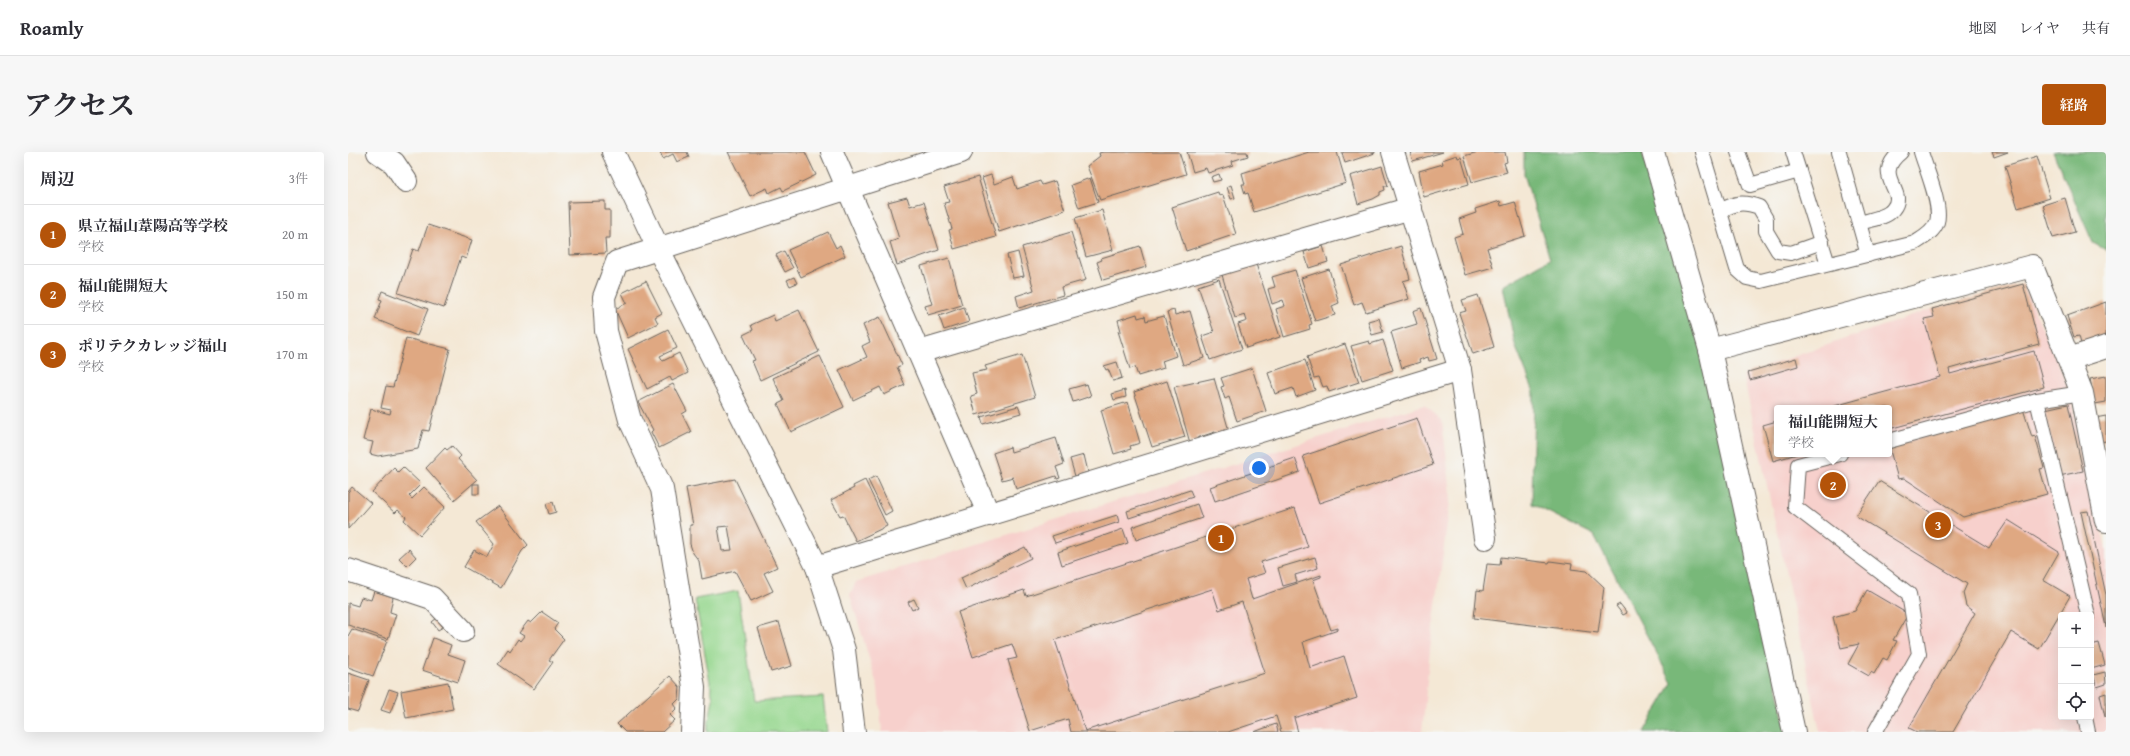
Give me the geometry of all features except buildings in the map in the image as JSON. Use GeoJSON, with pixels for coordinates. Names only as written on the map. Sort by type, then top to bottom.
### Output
{"type":"FeatureCollection","features":[{"type":"Feature","properties":{"kind":"street"},"geometry":{"type":"LineString","coordinates":[[378,152],[394,163],[406,180]]}},
{"type":"Feature","properties":{"kind":"street"},"geometry":{"type":"LineString","coordinates":[[613,152],[659,250],[817,567],[844,650],[854,732]]}},
{"type":"Feature","properties":{"kind":"street"},"geometry":{"type":"LineString","coordinates":[[832,152],[849,187],[989,515]]}},
{"type":"Feature","properties":{"kind":"street"},"geometry":{"type":"LineString","coordinates":[[692,732],[694,687],[662,489],[630,420],[606,331],[604,297],[617,262],[659,250],[849,187],[961,152]]}},
{"type":"Feature","properties":{"kind":"street"},"geometry":{"type":"LineString","coordinates":[[1393,152],[1460,370],[1486,538]]}},
{"type":"Feature","properties":{"kind":"street"},"geometry":{"type":"LineString","coordinates":[[1653,152],[1710,350],[1794,732]]}},
{"type":"Feature","properties":{"kind":"street"},"geometry":{"type":"LineString","coordinates":[[919,352],[1411,208]]}},
{"type":"Feature","properties":{"kind":"street"},"geometry":{"type":"LineString","coordinates":[[1710,350],[2032,266],[2082,393],[2106,521]]}},
{"type":"Feature","properties":{"kind":"street"},"geometry":{"type":"LineString","coordinates":[[2069,360],[2106,347]]}},
{"type":"Feature","properties":{"kind":"street"},"geometry":{"type":"LineString","coordinates":[[817,567],[1460,370]]}},
{"type":"Feature","properties":{"kind":"street"},"geometry":{"type":"LineString","coordinates":[[348,570],[432,598],[463,631]]}},
{"type":"Feature","properties":{"kind":"lane"},"geometry":{"type":"LineString","coordinates":[[1738,152],[1750,185],[1799,171]]}},
{"type":"Feature","properties":{"kind":"lane"},"geometry":{"type":"LineString","coordinates":[[1793,152],[1828,264]]}},
{"type":"Feature","properties":{"kind":"lane"},"geometry":{"type":"LineString","coordinates":[[1859,223],[1884,215],[1893,210],[1897,201],[1895,190],[1889,179],[1888,169],[1894,158],[1901,152]]}},
{"type":"Feature","properties":{"kind":"lane"},"geometry":{"type":"LineString","coordinates":[[1705,153],[1719,210],[1737,269],[1747,278],[1761,281],[1915,244],[1928,235],[1937,222],[1937,204],[1921,152]]}},
{"type":"Feature","properties":{"kind":"lane"},"geometry":{"type":"LineString","coordinates":[[1842,154],[1868,255]]}},
{"type":"Feature","properties":{"kind":"lane"},"geometry":{"type":"LineString","coordinates":[[1719,210],[1746,202],[1759,207],[1766,219],[1766,231],[1778,252],[1791,253],[1822,242]]}},
{"type":"Feature","properties":{"kind":"lane"},"geometry":{"type":"LineString","coordinates":[[1892,440],[2037,400],[2082,393]]}},
{"type":"Feature","properties":{"kind":"lane"},"geometry":{"type":"LineString","coordinates":[[2037,400],[2087,612]]}},
{"type":"Feature","properties":{"kind":"lane"},"geometry":{"type":"LineString","coordinates":[[1830,457],[1798,466],[1796,507],[1909,594],[1919,654],[1875,732]]}},
{"type":"Feature","properties":{"kind":"lane"},"geometry":{"type":"LineString","coordinates":[[2086,720],[2088,732]]}},
{"type":"Feature","properties":{"kind":"shaded area"},"geometry":{"type":"Polygon","coordinates":[[[2023,284],[2068,386],[2106,550],[2106,732],[1820,732],[1743,374],[1932,309],[2023,284]]]}},
{"type":"Feature","properties":{"kind":"shaded area"},"geometry":{"type":"Polygon","coordinates":[[[1424,405],[1442,420],[1451,494],[1430,650],[1422,732],[882,732],[878,688],[850,595],[856,582],[1424,405]]]}},
{"type":"Feature","properties":{"kind":"green space"},"geometry":{"type":"Polygon","coordinates":[[[1524,152],[1642,152],[1704,350],[1787,732],[1644,732],[1672,683],[1594,535],[1532,504],[1534,392],[1515,345],[1503,286],[1550,259],[1524,174],[1524,152]]]}},
{"type":"Feature","properties":{"kind":"green space"},"geometry":{"type":"Polygon","coordinates":[[[2053,152],[2106,152],[2106,250],[2093,243],[2053,152]]]}},
{"type":"Feature","properties":{"kind":"green space"},"geometry":{"type":"Polygon","coordinates":[[[738,591],[754,701],[823,697],[827,732],[707,732],[713,699],[695,599],[738,591]]]}},
{"type":"Feature","properties":{"kind":"place","name":"福山能開短大"},"geometry":{"type":"Point","coordinates":[1833,485]}},
{"type":"Feature","properties":{"kind":"place","name":"ポリテクカレッジ福山"},"geometry":{"type":"Point","coordinates":[1938,525]}},
{"type":"Feature","properties":{"kind":"place","name":"県立福山葦陽高等学校"},"geometry":{"type":"Point","coordinates":[1221,538]}}]}
